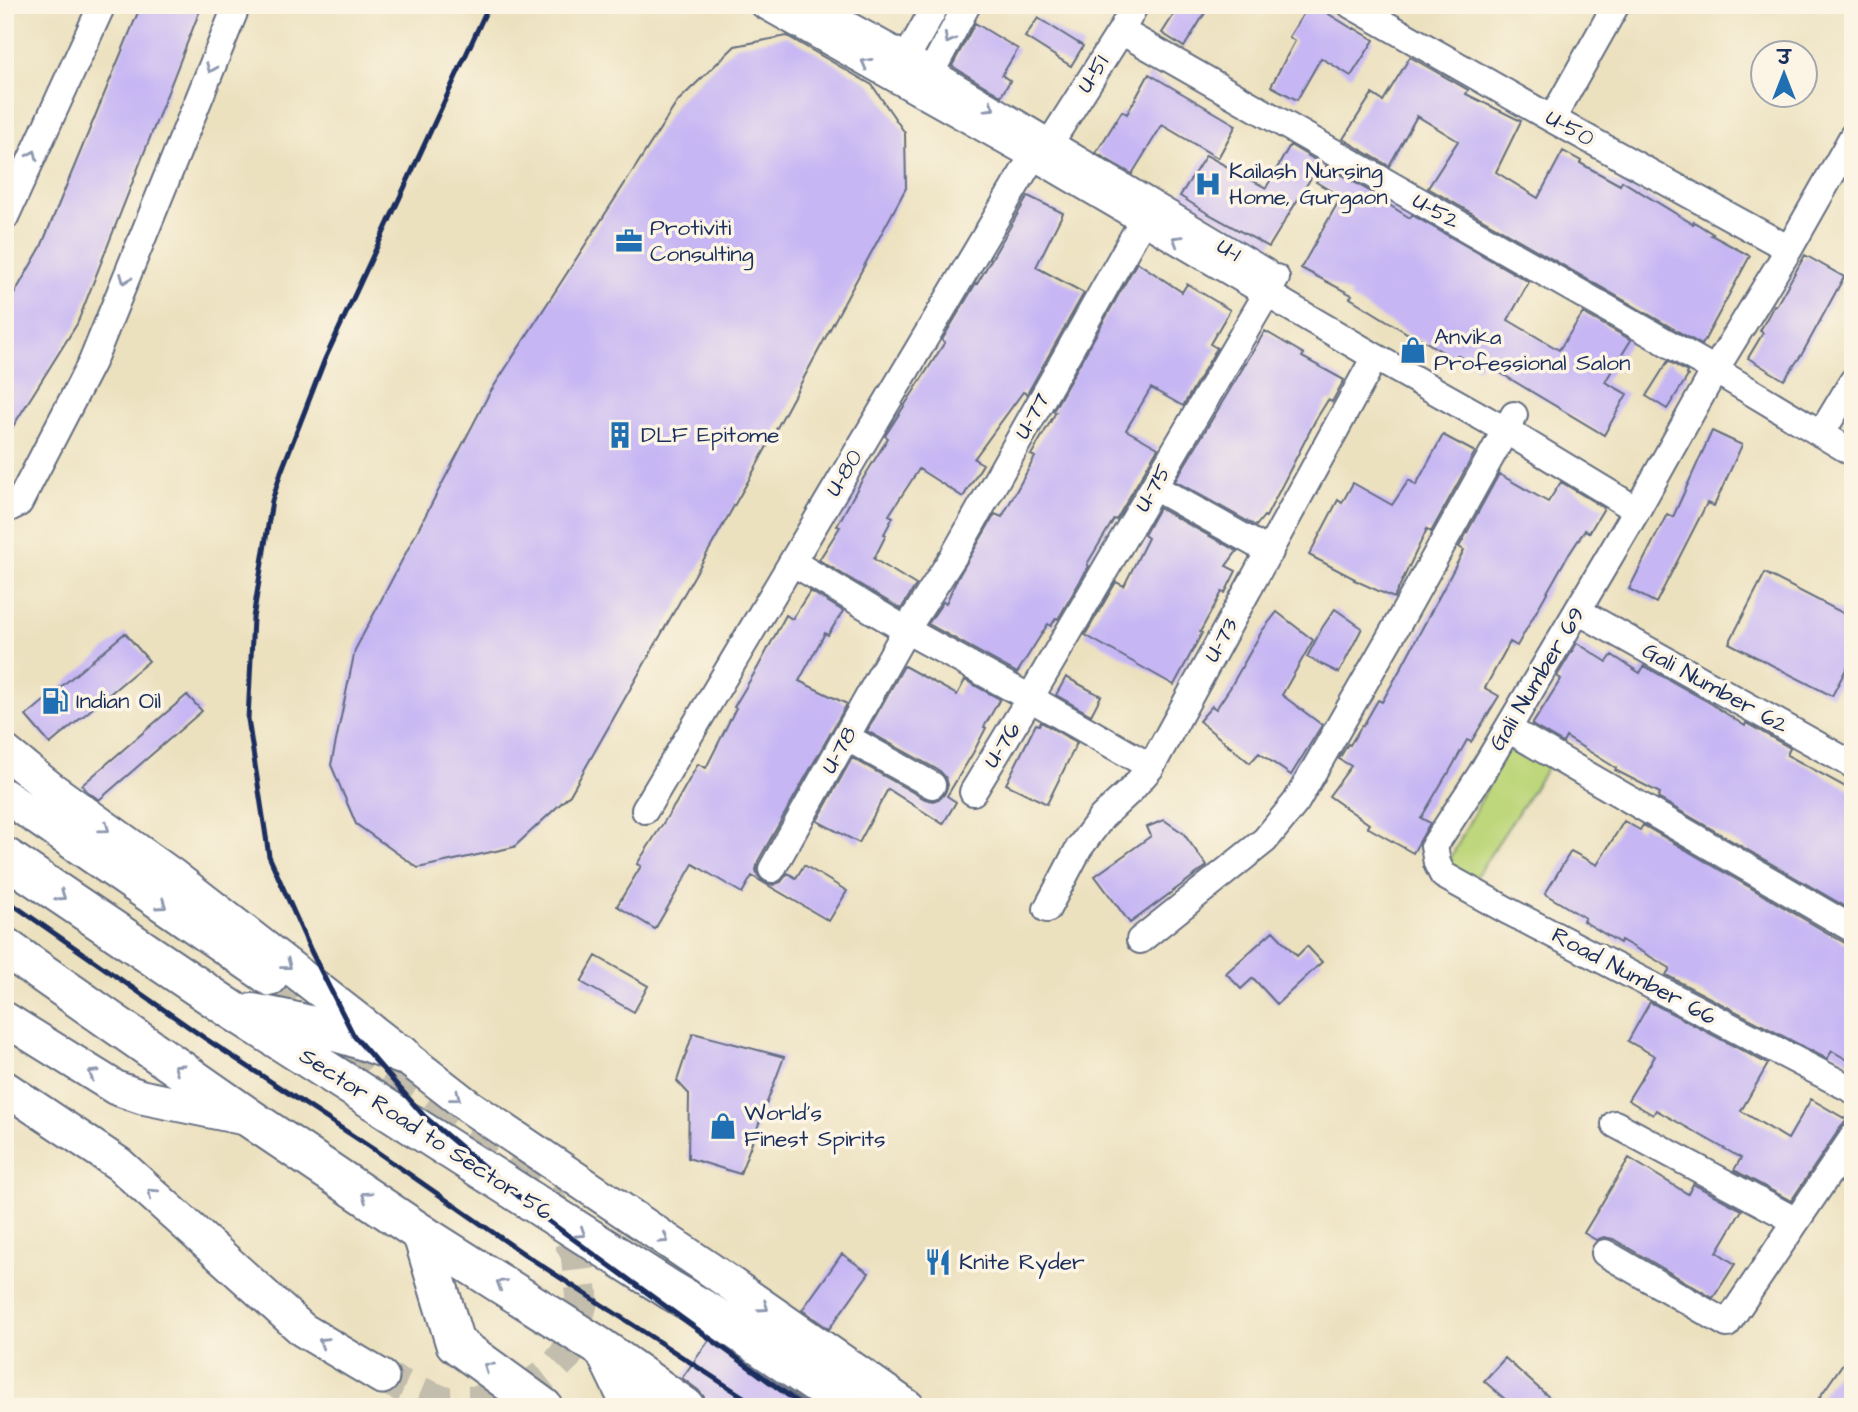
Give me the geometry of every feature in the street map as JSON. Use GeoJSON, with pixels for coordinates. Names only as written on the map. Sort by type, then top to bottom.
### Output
{"type":"FeatureCollection","features":[{"type":"Feature","properties":{"kind":"main road","name":"Sector Road to Sector 56"},"geometry":{"type":"LineString","coordinates":[[5,857],[229,1008],[660,1284],[723,1321],[850,1407]]}},
{"type":"Feature","properties":{"kind":"main road"},"geometry":{"type":"LineString","coordinates":[[5,947],[251,1119],[422,1234],[600,1347],[640,1395],[685,1407]]}},
{"type":"Feature","properties":{"kind":"main road"},"geometry":{"type":"LineString","coordinates":[[229,1008],[318,1027],[373,1043],[402,1055]]}},
{"type":"Feature","properties":{"kind":"main road"},"geometry":{"type":"LineString","coordinates":[[422,1234],[455,1343],[543,1407]]}},
{"type":"Feature","properties":{"kind":"street"},"geometry":{"type":"LineString","coordinates":[[5,217],[102,5]]}},
{"type":"Feature","properties":{"kind":"street"},"geometry":{"type":"LineString","coordinates":[[5,510],[19,503],[92,362],[237,5]]}},
{"type":"Feature","properties":{"kind":"street"},"geometry":{"type":"LineString","coordinates":[[764,5],[900,67]]}},
{"type":"Feature","properties":{"kind":"street"},"geometry":{"type":"LineString","coordinates":[[811,5],[900,67]]}},
{"type":"Feature","properties":{"kind":"street"},"geometry":{"type":"LineString","coordinates":[[900,67],[936,5]]}},
{"type":"Feature","properties":{"kind":"street"},"geometry":{"type":"LineString","coordinates":[[926,82],[967,5]]}},
{"type":"Feature","properties":{"kind":"street","name":"U-51"},"geometry":{"type":"LineString","coordinates":[[1046,156],[1135,5]]}},
{"type":"Feature","properties":{"kind":"street","name":"U-50"},"geometry":{"type":"LineString","coordinates":[[1351,5],[1789,249]]}},
{"type":"Feature","properties":{"kind":"street"},"geometry":{"type":"LineString","coordinates":[[1552,118],[1616,5]]}},
{"type":"Feature","properties":{"kind":"street","name":"U-52"},"geometry":{"type":"LineString","coordinates":[[1121,31],[1715,370],[1853,453]]}},
{"type":"Feature","properties":{"kind":"street","name":"U-1"},"geometry":{"type":"LineString","coordinates":[[900,67],[1046,156],[1510,422],[1642,503]]}},
{"type":"Feature","properties":{"kind":"street","name":"Gali Number 69"},"geometry":{"type":"LineString","coordinates":[[1434,846],[1508,729],[1642,503],[1715,370],[1789,249],[1853,136]]}},
{"type":"Feature","properties":{"kind":"street","name":"U-80"},"geometry":{"type":"LineString","coordinates":[[645,810],[792,562],[1046,156]]}},
{"type":"Feature","properties":{"kind":"street","name":"U-77"},"geometry":{"type":"LineString","coordinates":[[906,630],[953,557],[1154,216]]}},
{"type":"Feature","properties":{"kind":"street","name":"U-1"},"geometry":{"type":"LineString","coordinates":[[1271,286],[1375,357],[1510,422]]}},
{"type":"Feature","properties":{"kind":"street","name":"U-75"},"geometry":{"type":"LineString","coordinates":[[1030,698],[1271,286]]}},
{"type":"Feature","properties":{"kind":"street","name":"U-73"},"geometry":{"type":"LineString","coordinates":[[1047,909],[1079,848],[1102,817],[1151,767],[1375,357]]}},
{"type":"Feature","properties":{"kind":"street"},"geometry":{"type":"LineString","coordinates":[[1821,434],[1853,381]]}},
{"type":"Feature","properties":{"kind":"street"},"geometry":{"type":"LineString","coordinates":[[1140,940],[1265,840],[1296,802],[1510,422]]}},
{"type":"Feature","properties":{"kind":"street"},"geometry":{"type":"LineString","coordinates":[[1154,487],[1269,552]]}},
{"type":"Feature","properties":{"kind":"street"},"geometry":{"type":"LineString","coordinates":[[792,562],[906,630],[1151,767]]}},
{"type":"Feature","properties":{"kind":"street","name":"Gali Number 62"},"geometry":{"type":"LineString","coordinates":[[1578,611],[1853,765]]}},
{"type":"Feature","properties":{"kind":"street","name":"U-78"},"geometry":{"type":"LineString","coordinates":[[772,869],[906,630]]}},
{"type":"Feature","properties":{"kind":"street","name":"U-76"},"geometry":{"type":"LineString","coordinates":[[973,792],[1030,698]]}},
{"type":"Feature","properties":{"kind":"street"},"geometry":{"type":"LineString","coordinates":[[1508,729],[1853,929]]}},
{"type":"Feature","properties":{"kind":"street"},"geometry":{"type":"LineString","coordinates":[[846,737],[932,785]]}},
{"type":"Feature","properties":{"kind":"street"},"geometry":{"type":"LineString","coordinates":[[5,752],[50,788],[173,876],[467,1105],[908,1407]]}},
{"type":"Feature","properties":{"kind":"street"},"geometry":{"type":"LineString","coordinates":[[5,796],[270,979]]}},
{"type":"Feature","properties":{"kind":"street","name":"Road Number 66"},"geometry":{"type":"LineString","coordinates":[[1434,846],[1437,863],[1443,875],[1853,1090]]}},
{"type":"Feature","properties":{"kind":"street"},"geometry":{"type":"LineString","coordinates":[[5,1019],[116,1088],[142,1097],[251,1119]]}},
{"type":"Feature","properties":{"kind":"street"},"geometry":{"type":"LineString","coordinates":[[5,1088],[119,1164],[303,1330],[382,1377]]}},
{"type":"Feature","properties":{"kind":"street"},"geometry":{"type":"LineString","coordinates":[[1615,1124],[1796,1221]]}},
{"type":"Feature","properties":{"kind":"street"},"geometry":{"type":"LineString","coordinates":[[1605,1254],[1727,1324],[1853,1137]]}},
{"type":"Feature","properties":{"kind":"green space"},"geometry":{"type":"Polygon","coordinates":[[[1511,742],[1551,762],[1471,884],[1443,873],[1511,742]]]}},
{"type":"Feature","properties":{"kind":"building"},"geometry":{"type":"Polygon","coordinates":[[[141,5],[202,5],[77,324],[5,439],[5,310],[41,247],[141,5]]]}},
{"type":"Feature","properties":{"kind":"building"},"geometry":{"type":"Polygon","coordinates":[[[1180,5],[1210,5],[1184,47],[1162,33],[1180,5]]]}},
{"type":"Feature","properties":{"kind":"building"},"geometry":{"type":"Polygon","coordinates":[[[1309,5],[1314,5],[1374,40],[1351,76],[1321,58],[1297,100],[1271,86],[1295,41],[1289,37],[1309,5]]]}},
{"type":"Feature","properties":{"kind":"building"},"geometry":{"type":"Polygon","coordinates":[[[1038,18],[1083,46],[1071,66],[1025,37],[1038,18]]]}},
{"type":"Feature","properties":{"kind":"building"},"geometry":{"type":"Polygon","coordinates":[[[975,23],[1018,49],[1002,75],[1010,81],[1001,96],[952,66],[975,23]]]}},
{"type":"Feature","properties":{"kind":"building","name":"DLF Epitome"},"geometry":{"type":"Polygon","coordinates":[[[787,36],[872,85],[905,133],[906,188],[751,476],[570,795],[514,847],[418,868],[356,824],[331,765],[355,650],[489,394],[678,101],[735,46],[787,36]]]}},
{"type":"Feature","properties":{"kind":"building"},"geometry":{"type":"Polygon","coordinates":[[[1410,57],[1468,90],[1466,94],[1521,121],[1496,172],[1538,198],[1563,151],[1620,185],[1622,181],[1750,256],[1702,345],[1428,188],[1458,141],[1417,116],[1389,166],[1343,139],[1372,94],[1383,101],[1410,57]]]}},
{"type":"Feature","properties":{"kind":"building"},"geometry":{"type":"Polygon","coordinates":[[[1149,74],[1236,125],[1218,158],[1162,125],[1132,174],[1096,153],[1122,111],[1127,114],[1149,74]]]}},
{"type":"Feature","properties":{"kind":"building"},"geometry":{"type":"Polygon","coordinates":[[[1290,145],[1320,163],[1269,247],[1180,196],[1206,155],[1266,188],[1290,145]]]}},
{"type":"Feature","properties":{"kind":"building"},"geometry":{"type":"Polygon","coordinates":[[[1326,166],[1410,218],[1412,215],[1529,282],[1508,320],[1559,350],[1583,313],[1631,340],[1605,382],[1627,394],[1604,435],[1482,362],[1478,368],[1457,355],[1454,359],[1421,339],[1420,341],[1350,298],[1352,295],[1301,268],[1341,197],[1316,182],[1326,166]]]}},
{"type":"Feature","properties":{"kind":"building"},"geometry":{"type":"Polygon","coordinates":[[[1028,196],[1063,213],[1036,267],[1084,293],[1027,394],[1023,392],[974,459],[983,464],[963,497],[919,469],[889,515],[893,517],[874,559],[916,585],[901,609],[819,560],[888,438],[885,436],[945,342],[942,340],[1028,196]]]}},
{"type":"Feature","properties":{"kind":"building"},"geometry":{"type":"Polygon","coordinates":[[[1805,255],[1844,277],[1802,354],[1784,380],[1748,358],[1763,333],[1760,331],[1774,305],[1776,306],[1805,255]]]}},
{"type":"Feature","properties":{"kind":"building"},"geometry":{"type":"Polygon","coordinates":[[[1137,262],[1182,292],[1187,284],[1230,310],[1210,344],[1217,348],[1183,406],[1151,388],[1126,430],[1158,448],[1087,564],[1089,566],[1058,619],[1056,618],[1051,626],[1048,624],[1017,673],[928,624],[943,602],[946,603],[995,514],[1002,517],[1035,457],[1031,455],[1056,412],[1053,411],[1137,262]]]}},
{"type":"Feature","properties":{"kind":"building"},"geometry":{"type":"Polygon","coordinates":[[[1265,331],[1304,354],[1302,357],[1344,380],[1332,402],[1328,400],[1315,421],[1266,517],[1256,526],[1175,481],[1265,331]]]}},
{"type":"Feature","properties":{"kind":"building"},"geometry":{"type":"Polygon","coordinates":[[[1668,361],[1687,372],[1688,376],[1667,409],[1646,396],[1668,361]]]}},
{"type":"Feature","properties":{"kind":"building"},"geometry":{"type":"Polygon","coordinates":[[[1712,431],[1742,445],[1714,506],[1707,503],[1656,603],[1629,589],[1667,514],[1673,517],[1712,431]]]}},
{"type":"Feature","properties":{"kind":"building"},"geometry":{"type":"Polygon","coordinates":[[[1443,435],[1475,452],[1431,532],[1427,529],[1394,598],[1309,555],[1338,500],[1342,503],[1353,483],[1392,505],[1409,480],[1416,485],[1443,435]]]}},
{"type":"Feature","properties":{"kind":"building"},"geometry":{"type":"Polygon","coordinates":[[[1499,474],[1548,502],[1561,482],[1604,508],[1589,533],[1585,530],[1564,562],[1517,646],[1510,642],[1485,688],[1499,696],[1471,742],[1467,740],[1421,818],[1430,823],[1413,853],[1367,827],[1369,824],[1329,796],[1351,766],[1339,759],[1378,700],[1382,702],[1464,550],[1459,547],[1499,474]]]}},
{"type":"Feature","properties":{"kind":"building"},"geometry":{"type":"Polygon","coordinates":[[[1159,508],[1237,551],[1226,566],[1236,571],[1200,632],[1202,633],[1174,685],[1085,635],[1116,582],[1124,586],[1148,538],[1144,535],[1159,508]]]}},
{"type":"Feature","properties":{"kind":"building"},"geometry":{"type":"Polygon","coordinates":[[[1765,573],[1853,618],[1853,656],[1832,696],[1729,643],[1765,573]]]}},
{"type":"Feature","properties":{"kind":"building"},"geometry":{"type":"Polygon","coordinates":[[[810,591],[843,611],[828,635],[825,633],[799,681],[847,704],[758,861],[756,870],[764,882],[773,885],[781,882],[788,873],[796,878],[804,865],[847,891],[829,921],[752,876],[742,893],[693,864],[655,929],[617,906],[641,866],[637,864],[698,764],[706,768],[736,708],[734,707],[786,615],[792,619],[810,591]]]}},
{"type":"Feature","properties":{"kind":"building"},"geometry":{"type":"Polygon","coordinates":[[[1335,609],[1362,628],[1339,673],[1307,657],[1335,609]]]}},
{"type":"Feature","properties":{"kind":"building"},"geometry":{"type":"Polygon","coordinates":[[[1277,612],[1313,640],[1282,695],[1322,725],[1291,775],[1259,753],[1250,763],[1199,721],[1212,706],[1216,709],[1262,631],[1277,612]]]}},
{"type":"Feature","properties":{"kind":"building"},"geometry":{"type":"Polygon","coordinates":[[[125,633],[149,661],[50,744],[26,716],[125,633]]]}},
{"type":"Feature","properties":{"kind":"building"},"geometry":{"type":"Polygon","coordinates":[[[1577,643],[1607,662],[1612,655],[1640,673],[1644,666],[1745,726],[1746,723],[1790,748],[1787,755],[1853,791],[1853,911],[1658,798],[1660,793],[1615,770],[1616,768],[1566,737],[1563,743],[1532,725],[1561,679],[1557,676],[1577,643]]]}},
{"type":"Feature","properties":{"kind":"building"},"geometry":{"type":"Polygon","coordinates":[[[904,666],[957,695],[965,680],[1000,699],[973,753],[947,796],[956,802],[943,824],[888,789],[859,843],[817,821],[852,758],[925,799],[933,801],[941,798],[948,785],[940,771],[867,731],[904,666]]]}},
{"type":"Feature","properties":{"kind":"building"},"geometry":{"type":"Polygon","coordinates":[[[1066,677],[1101,696],[1091,715],[1056,695],[1066,677]]]}},
{"type":"Feature","properties":{"kind":"building"},"geometry":{"type":"Polygon","coordinates":[[[187,695],[202,711],[99,800],[87,791],[82,785],[187,695]]]}},
{"type":"Feature","properties":{"kind":"building"},"geometry":{"type":"Polygon","coordinates":[[[1041,722],[1077,743],[1047,804],[1006,784],[1036,724],[1041,722]]]}},
{"type":"Feature","properties":{"kind":"building"},"geometry":{"type":"Polygon","coordinates":[[[1164,820],[1183,833],[1207,866],[1130,923],[1095,876],[1151,836],[1147,827],[1164,820]]]}},
{"type":"Feature","properties":{"kind":"building"},"geometry":{"type":"Polygon","coordinates":[[[1624,821],[1640,830],[1643,825],[1845,943],[1853,945],[1853,1063],[1832,1051],[1827,1059],[1666,975],[1670,968],[1621,940],[1620,943],[1545,894],[1571,851],[1597,865],[1624,821]]]}},
{"type":"Feature","properties":{"kind":"building"},"geometry":{"type":"Polygon","coordinates":[[[1273,931],[1297,956],[1307,946],[1322,962],[1277,1004],[1253,978],[1241,989],[1226,973],[1273,931]]]}},
{"type":"Feature","properties":{"kind":"building"},"geometry":{"type":"Polygon","coordinates":[[[596,956],[648,986],[634,1012],[581,982],[596,956]]]}},
{"type":"Feature","properties":{"kind":"building"},"geometry":{"type":"Polygon","coordinates":[[[1650,1002],[1768,1064],[1741,1111],[1788,1139],[1811,1099],[1847,1120],[1791,1201],[1734,1170],[1741,1158],[1656,1110],[1653,1115],[1628,1100],[1655,1056],[1628,1041],[1650,1002]]]}},
{"type":"Feature","properties":{"kind":"building","name":"World's Finest Spirits"},"geometry":{"type":"Polygon","coordinates":[[[693,1033],[784,1057],[740,1174],[688,1158],[689,1094],[677,1081],[693,1033]]]}},
{"type":"Feature","properties":{"kind":"building"},"geometry":{"type":"Polygon","coordinates":[[[1629,1158],[1688,1194],[1693,1184],[1742,1210],[1717,1252],[1735,1264],[1713,1298],[1613,1239],[1604,1237],[1596,1240],[1584,1233],[1629,1158]]]}},
{"type":"Feature","properties":{"kind":"building"},"geometry":{"type":"Polygon","coordinates":[[[842,1254],[869,1273],[829,1329],[802,1310],[842,1254]]]}},
{"type":"Feature","properties":{"kind":"building"},"geometry":{"type":"Polygon","coordinates":[[[710,1339],[811,1407],[708,1407],[698,1390],[682,1378],[710,1339]]]}},
{"type":"Feature","properties":{"kind":"building"},"geometry":{"type":"Polygon","coordinates":[[[1853,1349],[1853,1407],[1832,1407],[1819,1398],[1853,1349]]]}},
{"type":"Feature","properties":{"kind":"building"},"geometry":{"type":"Polygon","coordinates":[[[1505,1358],[1560,1407],[1514,1407],[1484,1381],[1505,1358]]]}},
{"type":"Feature","properties":{"kind":"tunnel"},"geometry":{"type":"LineString","coordinates":[[270,979],[508,1162],[552,1205],[577,1254],[582,1300],[567,1354],[526,1390],[482,1402],[444,1403],[382,1377]]}},
{"type":"Feature","properties":{"kind":"railway"},"geometry":{"type":"LineString","coordinates":[[489,5],[325,359],[272,501],[253,618],[248,719],[269,856],[311,951],[354,1036],[424,1116],[543,1217],[804,1407]]}},
{"type":"Feature","properties":{"kind":"railway"},"geometry":{"type":"LineString","coordinates":[[5,899],[206,1039],[373,1149],[530,1258],[759,1407]]}},
{"type":"Feature","properties":{"kind":"place","name":"Kailash Nursing Home, Gurgaon"},"geometry":{"type":"Point","coordinates":[1208,184]}},
{"type":"Feature","properties":{"kind":"place","name":"Protiviti Consulting"},"geometry":{"type":"Point","coordinates":[629,241]}},
{"type":"Feature","properties":{"kind":"place","name":"Anvika Professional Salon"},"geometry":{"type":"Point","coordinates":[1413,350]}},
{"type":"Feature","properties":{"kind":"place","name":"DLF Epitome"},"geometry":{"type":"Point","coordinates":[620,435]}},
{"type":"Feature","properties":{"kind":"place","name":"Indian Oil"},"geometry":{"type":"Point","coordinates":[55,701]}},
{"type":"Feature","properties":{"kind":"place","name":"World's Finest Spirits"},"geometry":{"type":"Point","coordinates":[723,1126]}},
{"type":"Feature","properties":{"kind":"place","name":"Knite Ryder"},"geometry":{"type":"Point","coordinates":[938,1262]}}]}
